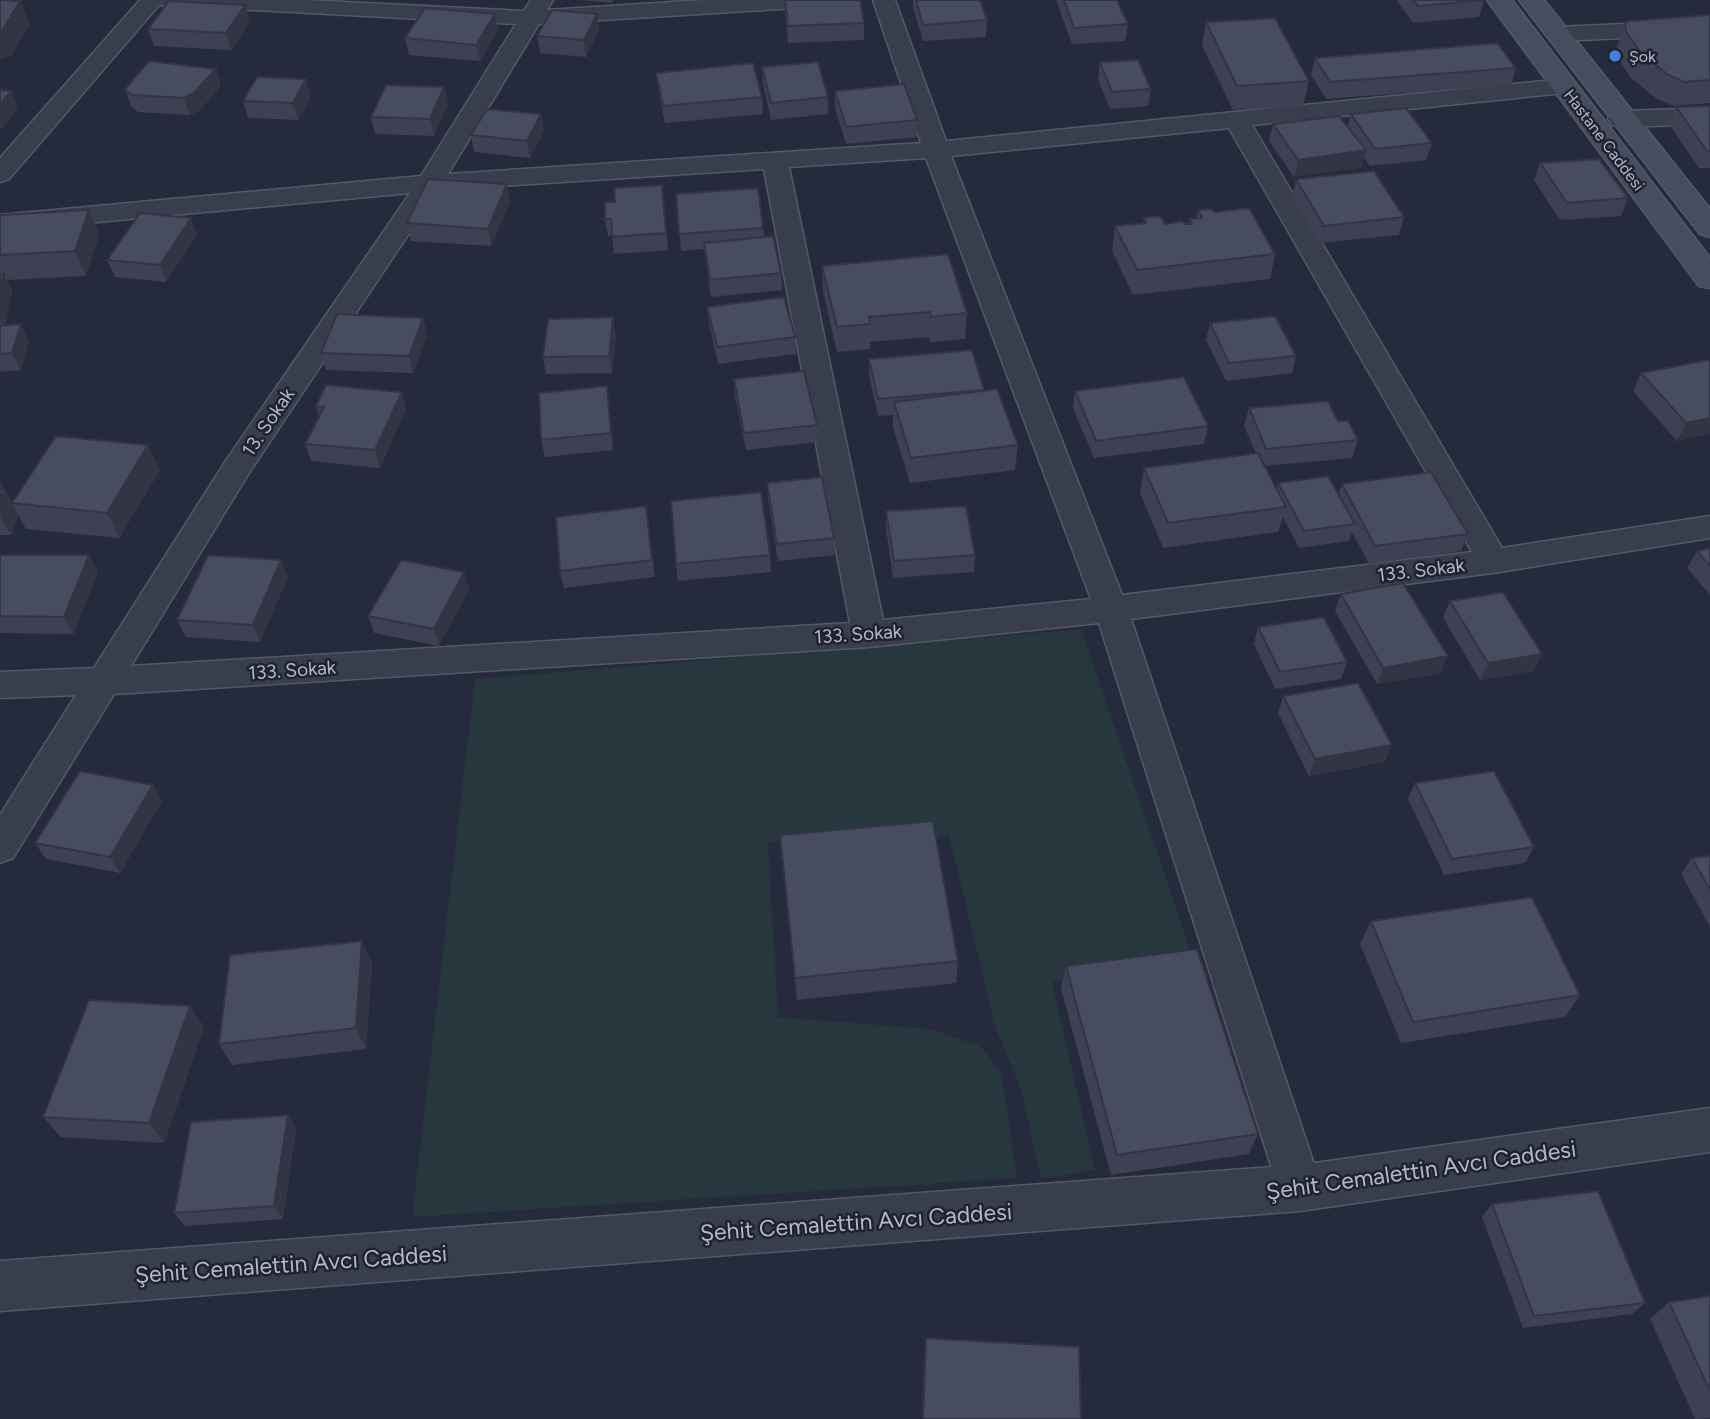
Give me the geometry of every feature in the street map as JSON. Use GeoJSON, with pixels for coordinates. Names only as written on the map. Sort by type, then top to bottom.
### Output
{"type":"FeatureCollection","features":[{"type":"Feature","properties":{"kind":"main road","name":"Hastane Caddesi"},"geometry":{"type":"LineString","coordinates":[[1499,0],[1710,279]]}},
{"type":"Feature","properties":{"kind":"main road","name":"Hastane Caddesi"},"geometry":{"type":"LineString","coordinates":[[1531,0],[1710,228]]}},
{"type":"Feature","properties":{"kind":"street"},"geometry":{"type":"LineString","coordinates":[[0,174],[152,0]]}},
{"type":"Feature","properties":{"kind":"street"},"geometry":{"type":"LineString","coordinates":[[165,0],[536,9],[811,0]]}},
{"type":"Feature","properties":{"kind":"street"},"geometry":{"type":"LineString","coordinates":[[884,0],[936,150],[1111,609],[1300,1188]]}},
{"type":"Feature","properties":{"kind":"street","name":"13. Sokak"},"geometry":{"type":"LineString","coordinates":[[0,847],[237,466],[430,183],[536,9]]}},
{"type":"Feature","properties":{"kind":"street"},"geometry":{"type":"LineString","coordinates":[[1559,34],[1710,27]]}},
{"type":"Feature","properties":{"kind":"street"},"geometry":{"type":"LineString","coordinates":[[0,223],[430,183],[936,150],[1564,86]]}},
{"type":"Feature","properties":{"kind":"street"},"geometry":{"type":"LineString","coordinates":[[1622,118],[1710,116]]}},
{"type":"Feature","properties":{"kind":"street"},"geometry":{"type":"LineString","coordinates":[[1236,119],[1493,561]]}},
{"type":"Feature","properties":{"kind":"street"},"geometry":{"type":"LineString","coordinates":[[775,161],[869,634]]}},
{"type":"Feature","properties":{"kind":"street","name":"133. Sokak"},"geometry":{"type":"LineString","coordinates":[[0,685],[869,634],[1111,609],[1493,561],[1710,527]]}},
{"type":"Feature","properties":{"kind":"street","name":"Şehit Cemalettin Avcı Caddesi"},"geometry":{"type":"LineString","coordinates":[[0,1286],[1300,1188],[1710,1130]]}},
{"type":"Feature","properties":{"kind":"shaded area"},"geometry":{"type":"Polygon","coordinates":[[[1081,629],[1193,958],[1052,982],[1095,1170],[1041,1179],[1021,1090],[995,1026],[949,835],[768,842],[778,1017],[930,1029],[980,1046],[1002,1074],[1017,1178],[412,1217],[475,679],[1081,629]]]}},
{"type":"Feature","properties":{"kind":"building"},"geometry":{"type":"Polygon","coordinates":[[[0,0],[20,1],[0,32],[0,0]]]}},
{"type":"Feature","properties":{"kind":"building"},"geometry":{"type":"Polygon","coordinates":[[[785,0],[860,0],[864,23],[788,26],[785,0]]]}},
{"type":"Feature","properties":{"kind":"building"},"geometry":{"type":"Polygon","coordinates":[[[916,0],[980,0],[987,20],[923,25],[916,0]]]}},
{"type":"Feature","properties":{"kind":"building"},"geometry":{"type":"Polygon","coordinates":[[[1064,0],[1117,0],[1128,24],[1074,28],[1064,0]]]}},
{"type":"Feature","properties":{"kind":"building"},"geometry":{"type":"Polygon","coordinates":[[[1413,0],[1484,0],[1418,6],[1413,0]]]}},
{"type":"Feature","properties":{"kind":"building"},"geometry":{"type":"Polygon","coordinates":[[[169,1],[245,5],[226,33],[148,29],[169,1]]]}},
{"type":"Feature","properties":{"kind":"building"},"geometry":{"type":"Polygon","coordinates":[[[425,8],[495,14],[476,45],[405,38],[425,8]]]}},
{"type":"Feature","properties":{"kind":"building"},"geometry":{"type":"Polygon","coordinates":[[[552,10],[597,14],[584,40],[537,36],[552,10]]]}},
{"type":"Feature","properties":{"kind":"building"},"geometry":{"type":"Polygon","coordinates":[[[1710,15],[1710,80],[1684,82],[1667,74],[1641,53],[1626,32],[1625,24],[1628,21],[1710,15]]]}},
{"type":"Feature","properties":{"kind":"building"},"geometry":{"type":"Polygon","coordinates":[[[1275,18],[1309,81],[1237,86],[1206,22],[1275,18]]]}},
{"type":"Feature","properties":{"kind":"building"},"geometry":{"type":"Polygon","coordinates":[[[1497,43],[1516,68],[1330,82],[1315,58],[1497,43]]]}},
{"type":"Feature","properties":{"kind":"building"},"geometry":{"type":"Polygon","coordinates":[[[1138,60],[1151,89],[1112,92],[1100,62],[1138,60]]]}},
{"type":"Feature","properties":{"kind":"building"},"geometry":{"type":"Polygon","coordinates":[[[149,61],[216,69],[194,93],[184,98],[132,95],[125,89],[149,61]]]}},
{"type":"Feature","properties":{"kind":"building"},"geometry":{"type":"Polygon","coordinates":[[[818,62],[828,97],[771,103],[762,67],[818,62]]]}},
{"type":"Feature","properties":{"kind":"building"},"geometry":{"type":"Polygon","coordinates":[[[753,63],[762,97],[663,106],[656,73],[753,63]]]}},
{"type":"Feature","properties":{"kind":"building"},"geometry":{"type":"Polygon","coordinates":[[[257,77],[306,79],[293,103],[243,101],[257,77]]]}},
{"type":"Feature","properties":{"kind":"building"},"geometry":{"type":"Polygon","coordinates":[[[904,84],[917,120],[846,127],[835,91],[904,84]]]}},
{"type":"Feature","properties":{"kind":"building"},"geometry":{"type":"Polygon","coordinates":[[[386,85],[444,87],[430,119],[371,117],[386,85]]]}},
{"type":"Feature","properties":{"kind":"building"},"geometry":{"type":"Polygon","coordinates":[[[0,90],[11,91],[0,105],[0,90]]]}},
{"type":"Feature","properties":{"kind":"building"},"geometry":{"type":"Polygon","coordinates":[[[1710,106],[1710,151],[1707,151],[1676,107],[1710,106]]]}},
{"type":"Feature","properties":{"kind":"building"},"geometry":{"type":"Polygon","coordinates":[[[1406,108],[1432,143],[1375,149],[1351,114],[1406,108]]]}},
{"type":"Feature","properties":{"kind":"building"},"geometry":{"type":"Polygon","coordinates":[[[487,109],[541,114],[527,141],[471,135],[487,109]]]}},
{"type":"Feature","properties":{"kind":"building"},"geometry":{"type":"Polygon","coordinates":[[[1339,116],[1366,150],[1298,160],[1273,124],[1339,116]]]}},
{"type":"Feature","properties":{"kind":"building"},"geometry":{"type":"Polygon","coordinates":[[[1599,159],[1628,198],[1567,203],[1540,163],[1599,159]]]}},
{"type":"Feature","properties":{"kind":"building"},"geometry":{"type":"Polygon","coordinates":[[[1374,171],[1404,217],[1324,226],[1296,179],[1374,171]]]}},
{"type":"Feature","properties":{"kind":"building"},"geometry":{"type":"Polygon","coordinates":[[[428,179],[507,184],[488,229],[407,223],[428,179]]]}},
{"type":"Feature","properties":{"kind":"building"},"geometry":{"type":"Polygon","coordinates":[[[662,185],[666,233],[612,237],[611,219],[605,219],[605,202],[615,202],[614,188],[662,185]]]}},
{"type":"Feature","properties":{"kind":"building"},"geometry":{"type":"Polygon","coordinates":[[[758,188],[763,228],[679,234],[676,194],[758,188]]]}},
{"type":"Feature","properties":{"kind":"building"},"geometry":{"type":"Polygon","coordinates":[[[1249,208],[1275,254],[1137,270],[1115,226],[1146,223],[1144,218],[1160,216],[1165,224],[1183,221],[1185,224],[1192,224],[1190,219],[1202,218],[1198,210],[1212,209],[1214,212],[1249,208]]]}},
{"type":"Feature","properties":{"kind":"building"},"geometry":{"type":"Polygon","coordinates":[[[89,210],[75,251],[0,255],[0,215],[89,210]]]}},
{"type":"Feature","properties":{"kind":"building"},"geometry":{"type":"Polygon","coordinates":[[[140,213],[191,218],[160,265],[107,260],[140,213]]]}},
{"type":"Feature","properties":{"kind":"building"},"geometry":{"type":"Polygon","coordinates":[[[773,236],[781,273],[710,280],[704,243],[773,236]]]}},
{"type":"Feature","properties":{"kind":"building"},"geometry":{"type":"Polygon","coordinates":[[[948,254],[967,313],[931,317],[930,312],[869,317],[870,324],[837,327],[822,266],[948,254]]]}},
{"type":"Feature","properties":{"kind":"building"},"geometry":{"type":"Polygon","coordinates":[[[4,274],[0,291],[0,275],[4,274]]]}},
{"type":"Feature","properties":{"kind":"building"},"geometry":{"type":"Polygon","coordinates":[[[784,297],[795,337],[717,347],[707,307],[784,297]]]}},
{"type":"Feature","properties":{"kind":"building"},"geometry":{"type":"Polygon","coordinates":[[[337,314],[423,318],[409,356],[321,353],[337,314]]]}},
{"type":"Feature","properties":{"kind":"building"},"geometry":{"type":"Polygon","coordinates":[[[1275,316],[1296,356],[1229,363],[1210,323],[1275,316]]]}},
{"type":"Feature","properties":{"kind":"building"},"geometry":{"type":"Polygon","coordinates":[[[613,317],[609,356],[543,357],[548,319],[613,317]]]}},
{"type":"Feature","properties":{"kind":"building"},"geometry":{"type":"Polygon","coordinates":[[[21,324],[12,353],[0,354],[0,326],[21,324]]]}},
{"type":"Feature","properties":{"kind":"building"},"geometry":{"type":"Polygon","coordinates":[[[972,350],[984,390],[878,399],[869,359],[972,350]]]}},
{"type":"Feature","properties":{"kind":"building"},"geometry":{"type":"Polygon","coordinates":[[[1708,360],[1710,418],[1686,423],[1641,373],[1708,360]]]}},
{"type":"Feature","properties":{"kind":"building"},"geometry":{"type":"Polygon","coordinates":[[[804,371],[817,425],[744,433],[734,379],[804,371]]]}},
{"type":"Feature","properties":{"kind":"building"},"geometry":{"type":"Polygon","coordinates":[[[1184,377],[1208,426],[1096,441],[1075,391],[1184,377]]]}},
{"type":"Feature","properties":{"kind":"building"},"geometry":{"type":"Polygon","coordinates":[[[326,385],[402,392],[375,450],[305,444],[324,407],[316,406],[326,385]]]}},
{"type":"Feature","properties":{"kind":"building"},"geometry":{"type":"Polygon","coordinates":[[[607,386],[611,433],[541,440],[539,393],[607,386]]]}},
{"type":"Feature","properties":{"kind":"building"},"geometry":{"type":"Polygon","coordinates":[[[997,389],[1018,445],[911,458],[894,402],[997,389]]]}},
{"type":"Feature","properties":{"kind":"building"},"geometry":{"type":"Polygon","coordinates":[[[1328,401],[1338,421],[1348,421],[1358,440],[1266,449],[1249,408],[1328,401]]]}},
{"type":"Feature","properties":{"kind":"building"},"geometry":{"type":"Polygon","coordinates":[[[56,436],[148,445],[107,513],[12,503],[56,436]]]}},
{"type":"Feature","properties":{"kind":"building"},"geometry":{"type":"Polygon","coordinates":[[[1258,453],[1286,507],[1168,523],[1144,468],[1258,453]]]}},
{"type":"Feature","properties":{"kind":"building"},"geometry":{"type":"Polygon","coordinates":[[[1431,472],[1468,534],[1375,546],[1342,484],[1431,472]]]}},
{"type":"Feature","properties":{"kind":"building"},"geometry":{"type":"Polygon","coordinates":[[[1328,476],[1355,524],[1304,531],[1278,483],[1328,476]]]}},
{"type":"Feature","properties":{"kind":"building"},"geometry":{"type":"Polygon","coordinates":[[[822,477],[834,538],[777,544],[767,483],[822,477]]]}},
{"type":"Feature","properties":{"kind":"building"},"geometry":{"type":"Polygon","coordinates":[[[761,492],[770,555],[676,564],[671,501],[761,492]]]}},
{"type":"Feature","properties":{"kind":"building"},"geometry":{"type":"Polygon","coordinates":[[[646,506],[652,560],[560,571],[556,517],[646,506]]]}},
{"type":"Feature","properties":{"kind":"building"},"geometry":{"type":"Polygon","coordinates":[[[966,506],[975,555],[894,561],[886,511],[966,506]]]}},
{"type":"Feature","properties":{"kind":"building"},"geometry":{"type":"Polygon","coordinates":[[[1710,548],[1710,566],[1697,551],[1710,548]]]}},
{"type":"Feature","properties":{"kind":"building"},"geometry":{"type":"Polygon","coordinates":[[[0,555],[89,555],[64,617],[0,616],[0,555]]]}},
{"type":"Feature","properties":{"kind":"building"},"geometry":{"type":"Polygon","coordinates":[[[208,555],[281,560],[253,625],[177,620],[208,555]]]}},
{"type":"Feature","properties":{"kind":"building"},"geometry":{"type":"Polygon","coordinates":[[[401,560],[464,572],[434,629],[368,616],[401,560]]]}},
{"type":"Feature","properties":{"kind":"building"},"geometry":{"type":"Polygon","coordinates":[[[1403,583],[1448,656],[1383,668],[1341,594],[1403,583]]]}},
{"type":"Feature","properties":{"kind":"building"},"geometry":{"type":"Polygon","coordinates":[[[1503,592],[1542,654],[1488,663],[1450,601],[1503,592]]]}},
{"type":"Feature","properties":{"kind":"building"},"geometry":{"type":"Polygon","coordinates":[[[1324,617],[1347,662],[1280,672],[1258,627],[1324,617]]]}},
{"type":"Feature","properties":{"kind":"building"},"geometry":{"type":"Polygon","coordinates":[[[1358,683],[1392,745],[1315,759],[1283,696],[1358,683]]]}},
{"type":"Feature","properties":{"kind":"building"},"geometry":{"type":"Polygon","coordinates":[[[80,771],[153,785],[110,857],[35,843],[80,771]]]}},
{"type":"Feature","properties":{"kind":"building"},"geometry":{"type":"Polygon","coordinates":[[[1494,771],[1534,847],[1452,859],[1415,783],[1494,771]]]}},
{"type":"Feature","properties":{"kind":"building"},"geometry":{"type":"Polygon","coordinates":[[[933,821],[958,961],[795,978],[780,835],[933,821]]]}},
{"type":"Feature","properties":{"kind":"building"},"geometry":{"type":"Polygon","coordinates":[[[1710,856],[1710,890],[1692,858],[1710,856]]]}},
{"type":"Feature","properties":{"kind":"building"},"geometry":{"type":"Polygon","coordinates":[[[1532,897],[1580,995],[1413,1022],[1371,921],[1532,897]]]}},
{"type":"Feature","properties":{"kind":"building"},"geometry":{"type":"Polygon","coordinates":[[[362,941],[356,1028],[219,1044],[230,955],[362,941]]]}},
{"type":"Feature","properties":{"kind":"building"},"geometry":{"type":"Polygon","coordinates":[[[1197,949],[1258,1134],[1117,1155],[1066,966],[1197,949]]]}},
{"type":"Feature","properties":{"kind":"building"},"geometry":{"type":"Polygon","coordinates":[[[89,1000],[190,1006],[149,1123],[43,1117],[89,1000]]]}},
{"type":"Feature","properties":{"kind":"building"},"geometry":{"type":"Polygon","coordinates":[[[288,1115],[274,1206],[174,1213],[191,1122],[288,1115]]]}},
{"type":"Feature","properties":{"kind":"building"},"geometry":{"type":"Polygon","coordinates":[[[1598,1191],[1645,1303],[1534,1316],[1492,1204],[1598,1191]]]}},
{"type":"Feature","properties":{"kind":"building"},"geometry":{"type":"Polygon","coordinates":[[[1710,1296],[1710,1391],[1669,1302],[1710,1296]]]}},
{"type":"Feature","properties":{"kind":"building"},"geometry":{"type":"Polygon","coordinates":[[[926,1338],[1079,1347],[1081,1419],[923,1419],[926,1338]]]}},
{"type":"Feature","properties":{"kind":"place","name":"Şok"},"geometry":{"type":"Point","coordinates":[1615,56]}}]}
